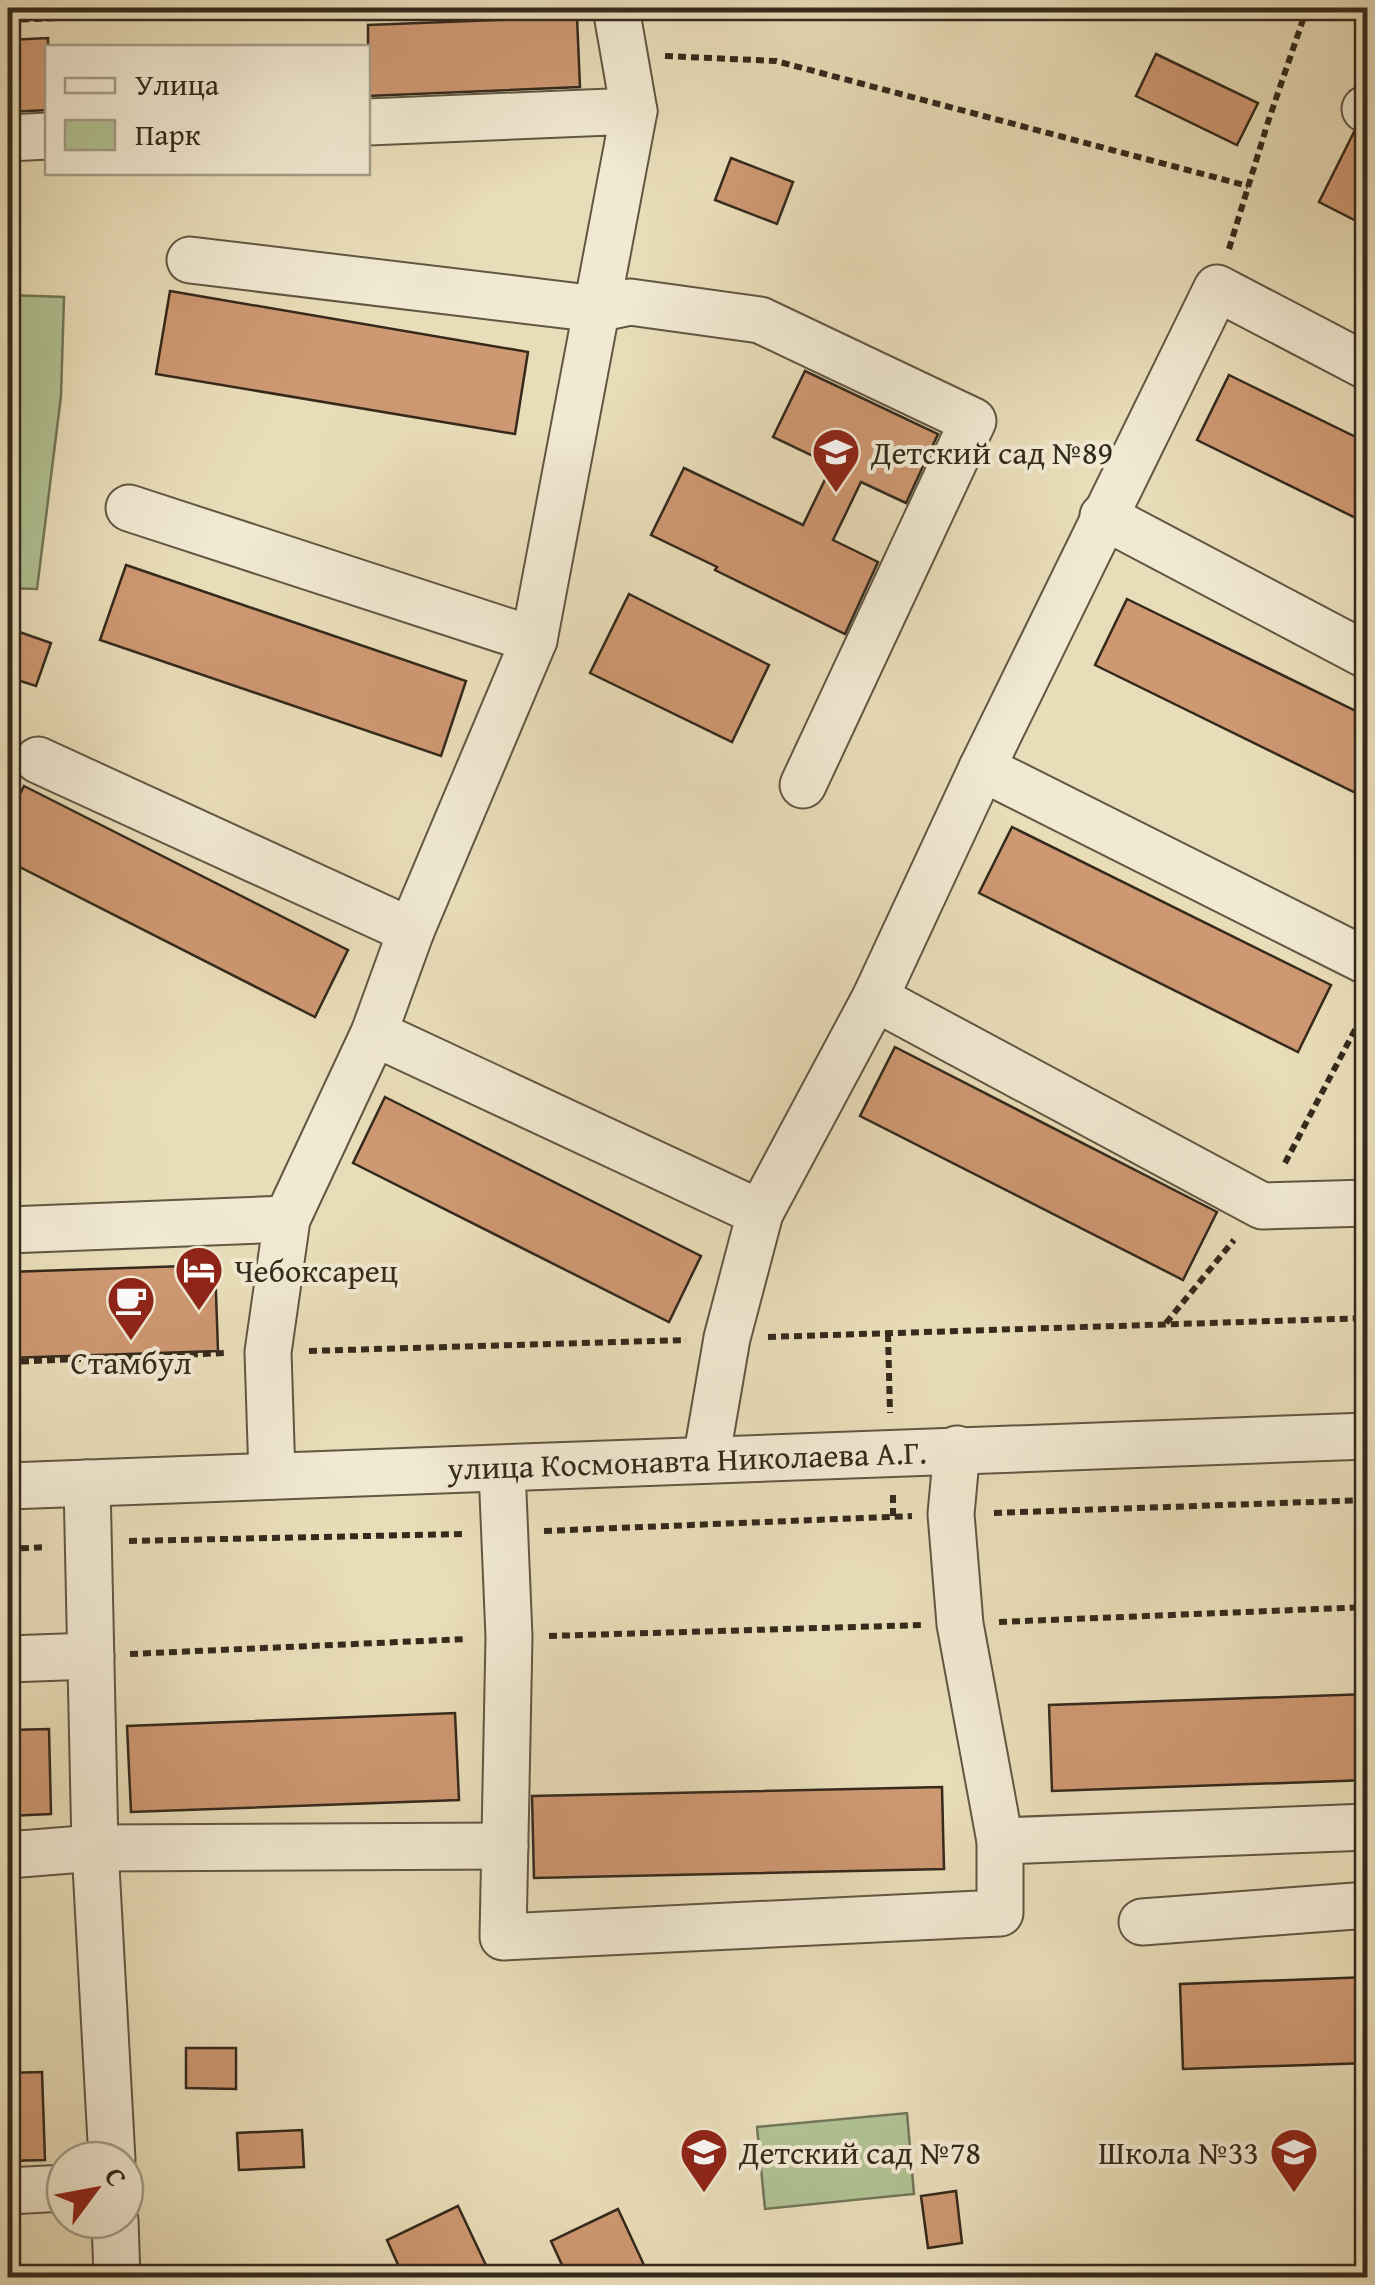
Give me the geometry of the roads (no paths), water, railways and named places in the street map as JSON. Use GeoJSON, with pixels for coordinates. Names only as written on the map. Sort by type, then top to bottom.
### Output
{"type":"FeatureCollection","features":[{"type":"Feature","properties":{"kind":"street"},"geometry":{"type":"LineString","coordinates":[[272,1476],[268,1352],[286,1219],[374,1033],[411,932],[534,640],[634,111],[616,8]]}},
{"type":"Feature","properties":{"kind":"street"},"geometry":{"type":"LineString","coordinates":[[370,122],[634,111]]}},
{"type":"Feature","properties":{"kind":"street"},"geometry":{"type":"LineString","coordinates":[[8,138],[45,136]]}},
{"type":"Feature","properties":{"kind":"street"},"geometry":{"type":"LineString","coordinates":[[190,260],[597,309],[630,302],[760,320],[974,421],[803,785]]}},
{"type":"Feature","properties":{"kind":"street"},"geometry":{"type":"LineString","coordinates":[[706,1460],[727,1338],[760,1213],[875,998],[1103,516],[1216,288],[1368,366]]}},
{"type":"Feature","properties":{"kind":"street"},"geometry":{"type":"LineString","coordinates":[[130,508],[534,640]]}},
{"type":"Feature","properties":{"kind":"street"},"geometry":{"type":"LineString","coordinates":[[1103,516],[1368,656]]}},
{"type":"Feature","properties":{"kind":"street"},"geometry":{"type":"LineString","coordinates":[[38,760],[411,932]]}},
{"type":"Feature","properties":{"kind":"street"},"geometry":{"type":"LineString","coordinates":[[982,768],[1368,962]]}},
{"type":"Feature","properties":{"kind":"street"},"geometry":{"type":"LineString","coordinates":[[875,998],[1262,1206],[1368,1203]]}},
{"type":"Feature","properties":{"kind":"street"},"geometry":{"type":"LineString","coordinates":[[374,1033],[760,1213]]}},
{"type":"Feature","properties":{"kind":"street"},"geometry":{"type":"LineString","coordinates":[[8,1230],[286,1219]]}},
{"type":"Feature","properties":{"kind":"street","name":"улица Космонавта Николаева А.Г."},"geometry":{"type":"LineString","coordinates":[[8,1486],[957,1448],[1368,1436]]}},
{"type":"Feature","properties":{"kind":"street"},"geometry":{"type":"LineString","coordinates":[[502,1468],[509,1637],[503,1936],[1000,1913],[1000,1840],[960,1624],[951,1514],[957,1448]]}},
{"type":"Feature","properties":{"kind":"street"},"geometry":{"type":"LineString","coordinates":[[88,1483],[95,1848],[111,2140]]}},
{"type":"Feature","properties":{"kind":"street"},"geometry":{"type":"LineString","coordinates":[[8,1659],[91,1656]]}},
{"type":"Feature","properties":{"kind":"street"},"geometry":{"type":"LineString","coordinates":[[1000,1840],[1368,1827]]}},
{"type":"Feature","properties":{"kind":"street"},"geometry":{"type":"LineString","coordinates":[[8,1855],[95,1848],[505,1846]]}},
{"type":"Feature","properties":{"kind":"street"},"geometry":{"type":"LineString","coordinates":[[1142,1922],[1368,1906]]}},
{"type":"Feature","properties":{"kind":"street"},"geometry":{"type":"LineString","coordinates":[[8,2191],[45,2189]]}},
{"type":"Feature","properties":{"kind":"street"},"geometry":{"type":"LineString","coordinates":[[116,2240],[117,2278]]}},
{"type":"Feature","properties":{"kind":"place","name":"Детский сад №89"},"geometry":{"type":"Point","coordinates":[836,494]}},
{"type":"Feature","properties":{"kind":"place","name":"Чебоксарец"},"geometry":{"type":"Point","coordinates":[199,1312]}},
{"type":"Feature","properties":{"kind":"place","name":"Стамбул"},"geometry":{"type":"Point","coordinates":[131,1342]}},
{"type":"Feature","properties":{"kind":"place","name":"Детский сад №78"},"geometry":{"type":"Point","coordinates":[704,2194]}},
{"type":"Feature","properties":{"kind":"place","name":"Школа №33"},"geometry":{"type":"Point","coordinates":[1294,2194]}}]}
